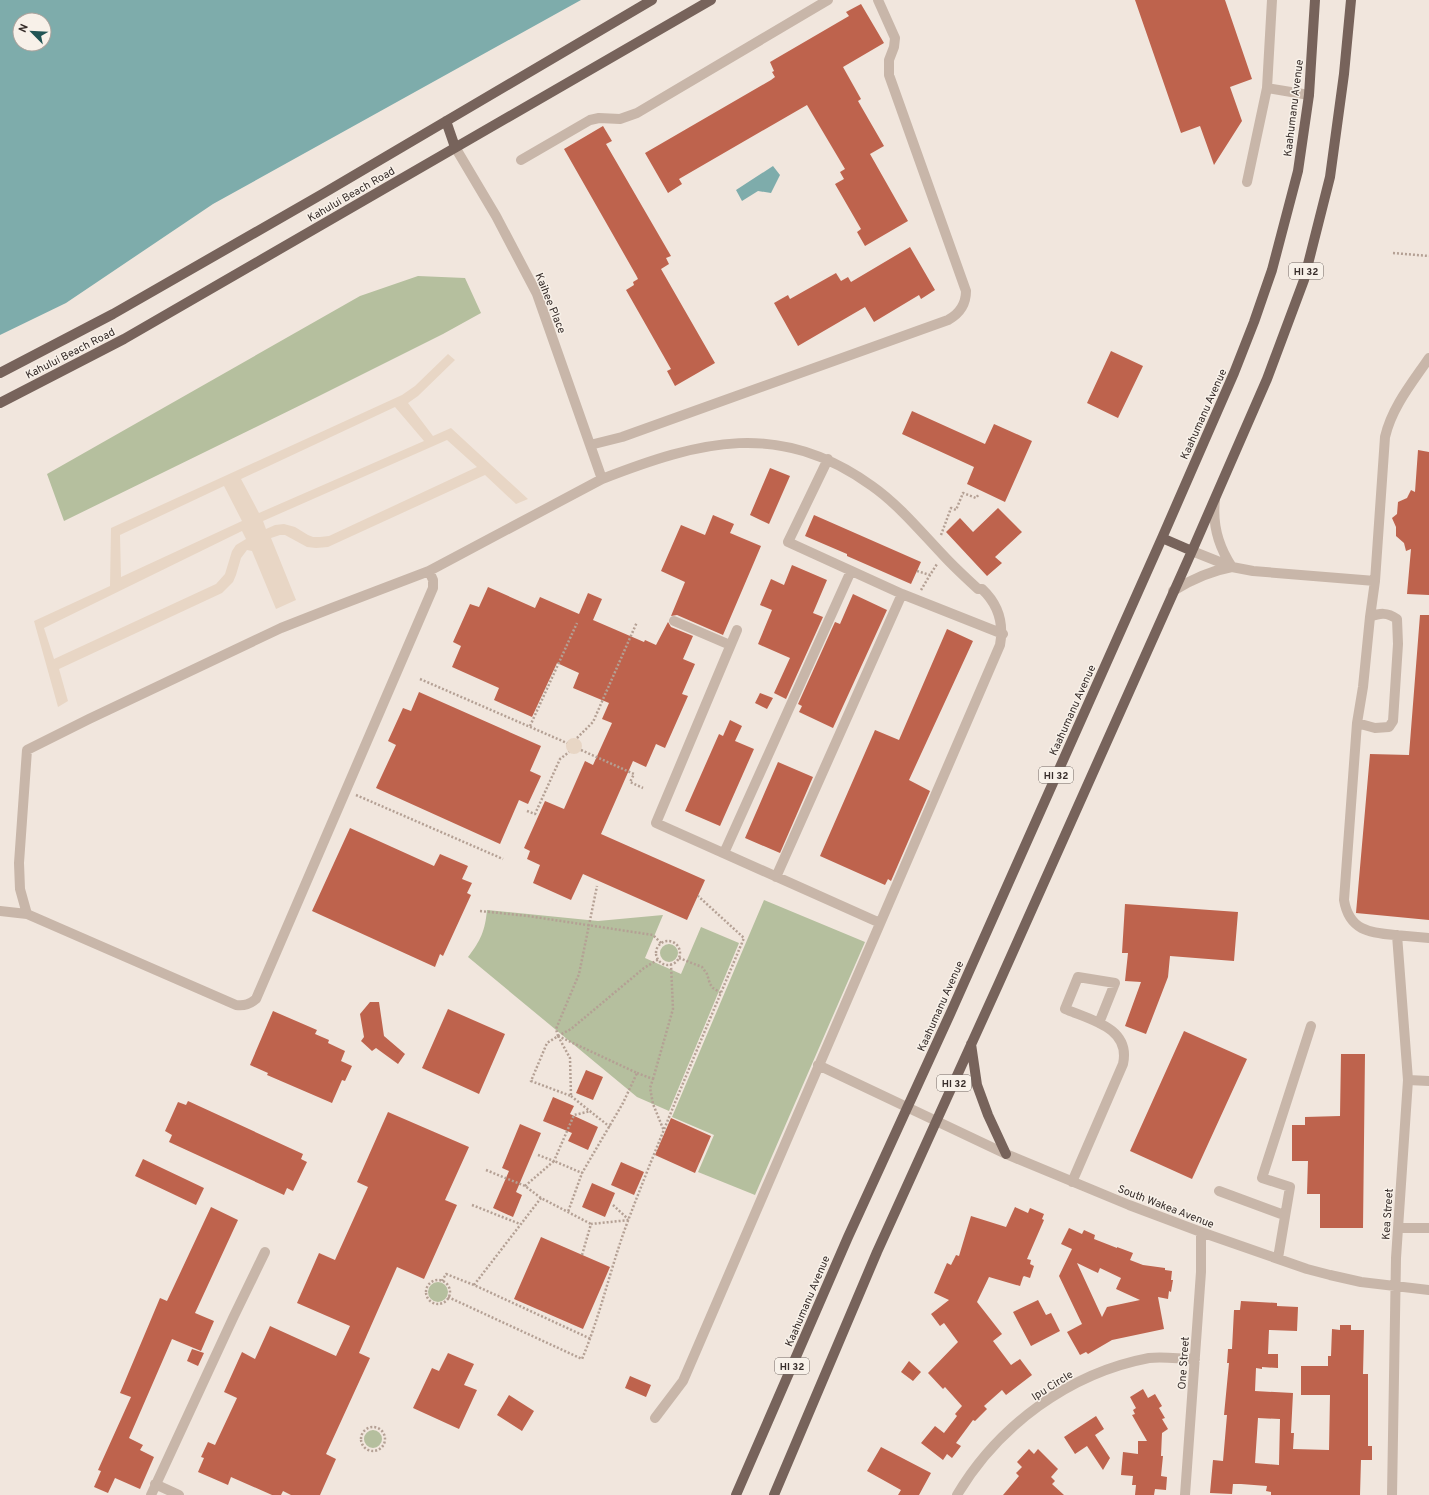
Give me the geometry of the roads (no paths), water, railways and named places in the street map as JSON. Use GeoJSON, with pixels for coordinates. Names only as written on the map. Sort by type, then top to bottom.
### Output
{"type":"FeatureCollection","features":[{"type":"Feature","properties":{"kind":"main road","name":"Kahului Beach Road"},"geometry":{"type":"LineString","coordinates":[[0,373],[113,314],[324,193],[652,0]]}},
{"type":"Feature","properties":{"kind":"main road","name":"Kahului Beach Road"},"geometry":{"type":"LineString","coordinates":[[0,403],[124,339],[711,0]]}},
{"type":"Feature","properties":{"kind":"main road","name":"Kaahumanu Avenue"},"geometry":{"type":"LineString","coordinates":[[736,1495],[848,1237],[906,1107],[951,1012],[1162,538],[1234,373],[1254,322],[1272,270],[1298,171],[1308,95],[1315,0]]}},
{"type":"Feature","properties":{"kind":"main road","name":"HI 32"},"geometry":{"type":"LineString","coordinates":[[774,1495],[877,1252],[937,1122],[1192,551],[1267,378],[1304,280],[1330,177],[1344,74],[1351,0]]}},
{"type":"Feature","properties":{"kind":"main road"},"geometry":{"type":"LineString","coordinates":[[446,121],[455,147]]}},
{"type":"Feature","properties":{"kind":"main road"},"geometry":{"type":"LineString","coordinates":[[1162,538],[1192,551]]}},
{"type":"Feature","properties":{"kind":"main road"},"geometry":{"type":"LineString","coordinates":[[972,1044],[977,1085],[988,1115],[1006,1154]]}},
{"type":"Feature","properties":{"kind":"street"},"geometry":{"type":"LineString","coordinates":[[522,160],[590,120],[599,118],[620,119],[636,113],[828,0]]}},
{"type":"Feature","properties":{"kind":"street"},"geometry":{"type":"LineString","coordinates":[[590,445],[622,437],[948,320],[956,315],[962,307],[966,291],[889,75],[889,60],[894,47],[894,38],[878,0]]}},
{"type":"Feature","properties":{"kind":"street"},"geometry":{"type":"LineString","coordinates":[[1247,182],[1267,88],[1272,0]]}},
{"type":"Feature","properties":{"kind":"street"},"geometry":{"type":"LineString","coordinates":[[1267,88],[1308,95]]}},
{"type":"Feature","properties":{"kind":"street","name":"Kaihee Place"},"geometry":{"type":"LineString","coordinates":[[455,147],[496,216],[537,294],[602,479]]}},
{"type":"Feature","properties":{"kind":"street"},"geometry":{"type":"LineString","coordinates":[[1429,358],[1396,407],[1386,432],[1375,581],[1370,617],[1364,687],[1357,723],[1344,896],[1345,904],[1352,920],[1362,928],[1373,933],[1429,938]]}},
{"type":"Feature","properties":{"kind":"street"},"geometry":{"type":"LineString","coordinates":[[27,914],[20,889],[19,862],[27,750],[281,628],[429,571],[602,479],[624,470],[700,447],[725,443],[752,442],[803,450],[828,459],[872,486],[902,512],[978,589],[982,589],[987,594],[998,611],[1003,634],[999,651],[682,1381],[655,1418]]}},
{"type":"Feature","properties":{"kind":"street"},"geometry":{"type":"LineString","coordinates":[[828,459],[788,542],[902,594],[1003,634]]}},
{"type":"Feature","properties":{"kind":"street"},"geometry":{"type":"LineString","coordinates":[[1215,498],[1214,519],[1218,539],[1232,567]]}},
{"type":"Feature","properties":{"kind":"street"},"geometry":{"type":"LineString","coordinates":[[1192,551],[1232,567],[1253,571],[1375,581]]}},
{"type":"Feature","properties":{"kind":"street"},"geometry":{"type":"LineString","coordinates":[[1173,591],[1202,575],[1232,567]]}},
{"type":"Feature","properties":{"kind":"street"},"geometry":{"type":"LineString","coordinates":[[0,911],[27,914],[236,1005],[244,1006],[251,1003],[256,999],[264,981],[433,588],[434,580],[429,571]]}},
{"type":"Feature","properties":{"kind":"street"},"geometry":{"type":"LineString","coordinates":[[724,853],[852,571]]}},
{"type":"Feature","properties":{"kind":"street"},"geometry":{"type":"LineString","coordinates":[[776,877],[902,594]]}},
{"type":"Feature","properties":{"kind":"street"},"geometry":{"type":"LineString","coordinates":[[1357,723],[1375,728],[1389,727],[1393,721],[1398,644],[1397,619],[1390,614],[1381,613],[1370,617]]}},
{"type":"Feature","properties":{"kind":"street"},"geometry":{"type":"LineString","coordinates":[[674,622],[730,645]]}},
{"type":"Feature","properties":{"kind":"street"},"geometry":{"type":"LineString","coordinates":[[737,630],[656,823],[880,923]]}},
{"type":"Feature","properties":{"kind":"street","name":"Kea Street"},"geometry":{"type":"LineString","coordinates":[[1392,1495],[1395,1286],[1408,1080],[1397,936]]}},
{"type":"Feature","properties":{"kind":"street"},"geometry":{"type":"LineString","coordinates":[[1072,1182],[1124,1061],[1124,1050],[1118,1036],[1110,1029],[1065,1009],[1078,977],[1115,983],[1098,1023]]}},
{"type":"Feature","properties":{"kind":"street"},"geometry":{"type":"LineString","coordinates":[[1278,1258],[1284,1215],[1290,1187],[1262,1178],[1311,1026]]}},
{"type":"Feature","properties":{"kind":"street","name":"South Wakea Avenue"},"geometry":{"type":"LineString","coordinates":[[818,1065],[1006,1154],[1072,1182],[1202,1232],[1307,1269],[1330,1275],[1361,1282],[1429,1290]]}},
{"type":"Feature","properties":{"kind":"street"},"geometry":{"type":"LineString","coordinates":[[1408,1080],[1429,1081]]}},
{"type":"Feature","properties":{"kind":"street"},"geometry":{"type":"LineString","coordinates":[[1219,1191],[1284,1215]]}},
{"type":"Feature","properties":{"kind":"street"},"geometry":{"type":"LineString","coordinates":[[1398,1228],[1429,1228]]}},
{"type":"Feature","properties":{"kind":"street","name":"One Street"},"geometry":{"type":"LineString","coordinates":[[1185,1495],[1201,1272],[1202,1232]]}},
{"type":"Feature","properties":{"kind":"street"},"geometry":{"type":"LineString","coordinates":[[151,1495],[232,1318],[265,1252]]}},
{"type":"Feature","properties":{"kind":"street","name":"Ipu Circle"},"geometry":{"type":"LineString","coordinates":[[957,1495],[980,1462],[1001,1438],[1026,1416],[1049,1399],[1074,1384],[1091,1376],[1128,1363],[1151,1358],[1195,1359]]}},
{"type":"Feature","properties":{"kind":"street"},"geometry":{"type":"LineString","coordinates":[[155,1484],[179,1495]]}},
{"type":"Feature","properties":{"kind":"water"},"geometry":{"type":"Polygon","coordinates":[[[0,0],[581,0],[213,204],[66,303],[0,335],[0,0]]]}},
{"type":"Feature","properties":{"kind":"water"},"geometry":{"type":"Polygon","coordinates":[[[773,166],[780,175],[771,193],[758,191],[742,201],[736,190],[773,166]]]}}]}
